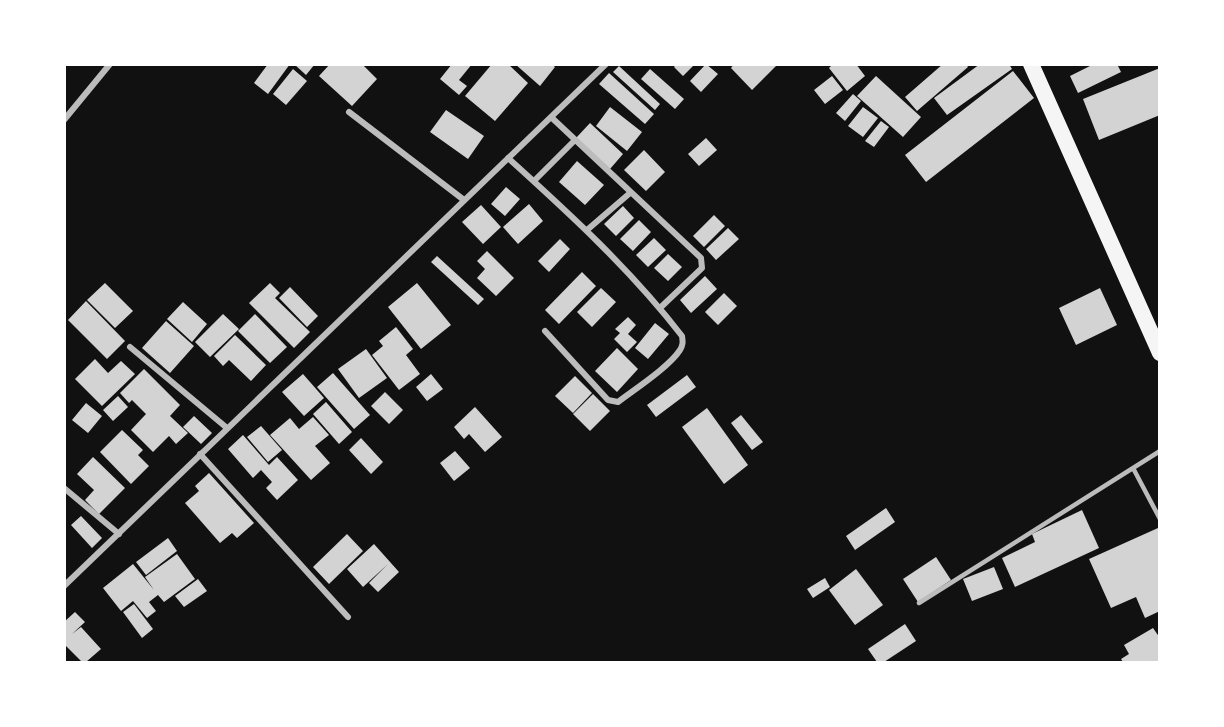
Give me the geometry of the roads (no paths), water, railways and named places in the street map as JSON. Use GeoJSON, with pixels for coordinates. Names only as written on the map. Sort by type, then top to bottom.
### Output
{"type":"FeatureCollection","features":[{"type":"Feature","properties":{"kind":"highway"},"geometry":{"type":"LineString","coordinates":[[1031,64],[1160,352]]}},
{"type":"Feature","properties":{"kind":"street"},"geometry":{"type":"LineString","coordinates":[[64,120],[111,64]]}},
{"type":"Feature","properties":{"kind":"street"},"geometry":{"type":"LineString","coordinates":[[64,586],[604,67]]}},
{"type":"Feature","properties":{"kind":"street"},"geometry":{"type":"LineString","coordinates":[[349,112],[464,200]]}},
{"type":"Feature","properties":{"kind":"street"},"geometry":{"type":"LineString","coordinates":[[551,117],[703,261],[702,268],[660,308]]}},
{"type":"Feature","properties":{"kind":"street"},"geometry":{"type":"LineString","coordinates":[[534,181],[575,140]]}},
{"type":"Feature","properties":{"kind":"street"},"geometry":{"type":"LineString","coordinates":[[508,158],[587,230],[660,308],[682,336],[683,342],[674,357],[618,402],[608,400],[545,331]]}},
{"type":"Feature","properties":{"kind":"street"},"geometry":{"type":"LineString","coordinates":[[587,230],[630,193]]}},
{"type":"Feature","properties":{"kind":"street"},"geometry":{"type":"LineString","coordinates":[[130,347],[227,428]]}},
{"type":"Feature","properties":{"kind":"street"},"geometry":{"type":"LineString","coordinates":[[200,454],[348,617]]}},
{"type":"Feature","properties":{"kind":"street"},"geometry":{"type":"LineString","coordinates":[[64,488],[119,534]]}},
{"type":"Feature","properties":{"kind":"lane"},"geometry":{"type":"LineString","coordinates":[[919,603],[1160,450]]}},
{"type":"Feature","properties":{"kind":"lane"},"geometry":{"type":"LineString","coordinates":[[1133,468],[1160,519]]}}]}
